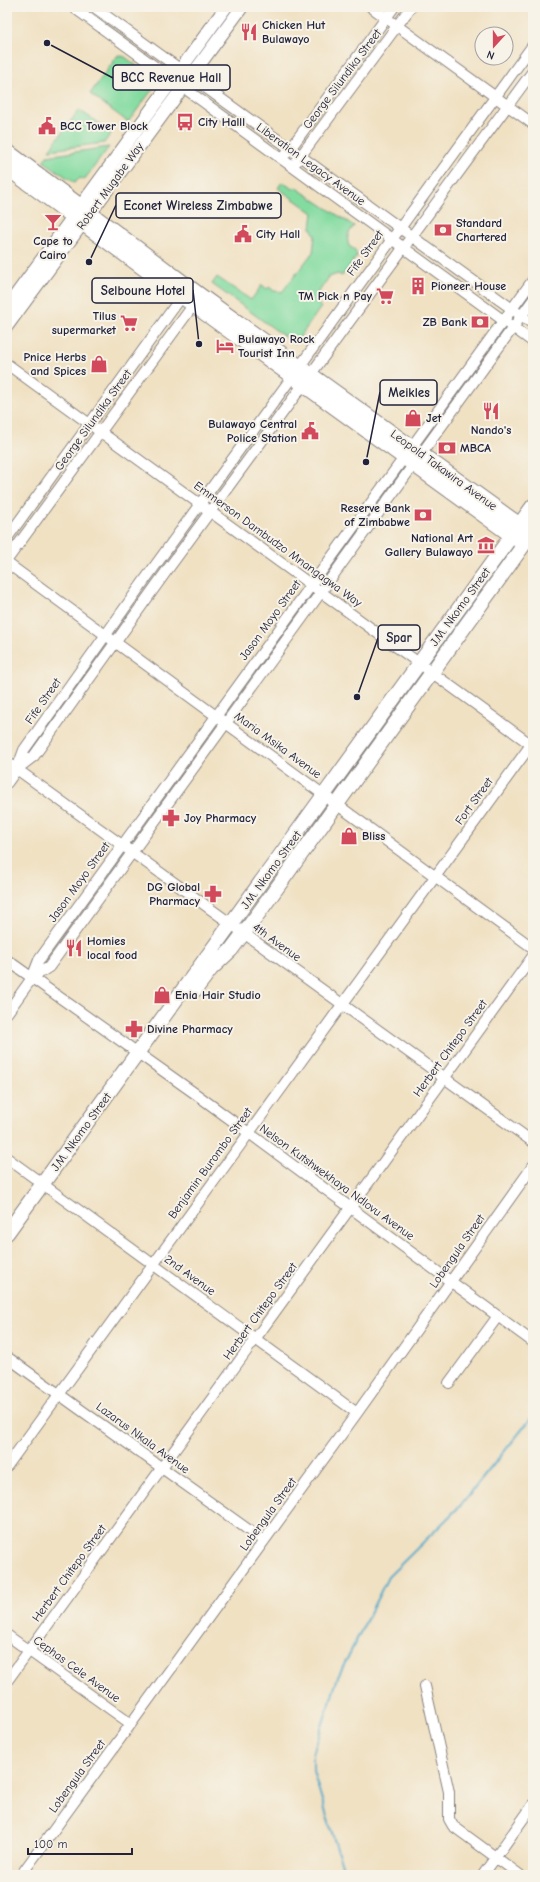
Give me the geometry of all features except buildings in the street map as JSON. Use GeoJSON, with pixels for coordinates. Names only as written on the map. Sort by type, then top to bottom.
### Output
{"type":"FeatureCollection","features":[{"type":"Feature","properties":{"kind":"highway","name":"Leopold Takawira Avenue"},"geometry":{"type":"LineString","coordinates":[[7,150],[82,215]]}},
{"type":"Feature","properties":{"kind":"highway","name":"Leopold Takawira Avenue"},"geometry":{"type":"LineString","coordinates":[[7,168],[82,215],[296,372],[516,530],[531,539]]}},
{"type":"Feature","properties":{"kind":"highway","name":"J.M. Nkomo Street"},"geometry":{"type":"LineString","coordinates":[[7,1243],[45,1186],[140,1056],[418,662],[533,506]]}},
{"type":"Feature","properties":{"kind":"highway","name":"J.M. Nkomo Street"},"geometry":{"type":"LineString","coordinates":[[140,1056],[205,977],[231,950],[432,672],[531,539]]}},
{"type":"Feature","properties":{"kind":"highway","name":"J.M. Nkomo Street"},"geometry":{"type":"LineString","coordinates":[[7,1233],[45,1186]]}},
{"type":"Feature","properties":{"kind":"main road","name":"Robert Mugabe Way"},"geometry":{"type":"LineString","coordinates":[[7,326],[173,80],[226,7]]}},
{"type":"Feature","properties":{"kind":"main road","name":"Robert Mugabe Way"},"geometry":{"type":"LineString","coordinates":[[7,308],[183,87],[242,7]]}},
{"type":"Feature","properties":{"kind":"street","name":"Liberation Legacy Avenue"},"geometry":{"type":"LineString","coordinates":[[94,7],[533,324]]}},
{"type":"Feature","properties":{"kind":"street"},"geometry":{"type":"LineString","coordinates":[[371,7],[533,124]]}},
{"type":"Feature","properties":{"kind":"street","name":"George Silundika Street"},"geometry":{"type":"LineString","coordinates":[[283,160],[394,7]]}},
{"type":"Feature","properties":{"kind":"street","name":"George Silundika Street"},"geometry":{"type":"LineString","coordinates":[[293,167],[411,7]]}},
{"type":"Feature","properties":{"kind":"street","name":"Liberation Legacy Avenue"},"geometry":{"type":"LineString","coordinates":[[76,8],[533,342]]}},
{"type":"Feature","properties":{"kind":"street","name":"Fife Street"},"geometry":{"type":"LineString","coordinates":[[17,769],[24,750],[106,634],[533,45]]}},
{"type":"Feature","properties":{"kind":"street","name":"Fife Street"},"geometry":{"type":"LineString","coordinates":[[17,769],[34,756],[210,512],[533,71]]}},
{"type":"Feature","properties":{"kind":"street","name":"Jason Moyo Street"},"geometry":{"type":"LineString","coordinates":[[32,978],[49,967],[321,592],[504,320],[533,280]]}},
{"type":"Feature","properties":{"kind":"street","name":"George Silundika Street"},"geometry":{"type":"LineString","coordinates":[[7,538],[185,291]]}},
{"type":"Feature","properties":{"kind":"street","name":"George Silundika Street"},"geometry":{"type":"LineString","coordinates":[[7,562],[197,300]]}},
{"type":"Feature","properties":{"kind":"street","name":"Jason Moyo Street"},"geometry":{"type":"LineString","coordinates":[[7,1013],[32,978],[39,960],[312,585],[513,328],[533,300]]}},
{"type":"Feature","properties":{"kind":"street","name":"Emmerson Dambudzo Mnangagwa Way"},"geometry":{"type":"LineString","coordinates":[[7,364],[532,744]]}},
{"type":"Feature","properties":{"kind":"street","name":"Maria Msika Avenue"},"geometry":{"type":"LineString","coordinates":[[7,562],[533,948]]}},
{"type":"Feature","properties":{"kind":"street","name":"Fort Street"},"geometry":{"type":"LineString","coordinates":[[436,876],[532,744]]}},
{"type":"Feature","properties":{"kind":"street","name":"4th Avenue"},"geometry":{"type":"LineString","coordinates":[[7,762],[533,1142]]}},
{"type":"Feature","properties":{"kind":"street"},"geometry":{"type":"LineString","coordinates":[[7,783],[17,769]]}},
{"type":"Feature","properties":{"kind":"street","name":"Benjamin Burombo Street"},"geometry":{"type":"LineString","coordinates":[[7,1466],[152,1264],[436,876]]}},
{"type":"Feature","properties":{"kind":"street","name":"Herbert Chitepo Street"},"geometry":{"type":"LineString","coordinates":[[7,1681],[533,956]]}},
{"type":"Feature","properties":{"kind":"street","name":"Nelson Kutshwekhaya Ndlovu Avenue"},"geometry":{"type":"LineString","coordinates":[[7,960],[350,1207],[533,1342]]}},
{"type":"Feature","properties":{"kind":"street","name":"2nd Avenue"},"geometry":{"type":"LineString","coordinates":[[7,1158],[358,1413]]}},
{"type":"Feature","properties":{"kind":"street","name":"Lobengula Street"},"geometry":{"type":"LineString","coordinates":[[21,1875],[358,1413],[533,1166]]}},
{"type":"Feature","properties":{"kind":"street"},"geometry":{"type":"LineString","coordinates":[[449,1383],[498,1316]]}},
{"type":"Feature","properties":{"kind":"street","name":"Lazarus Nkala Avenue"},"geometry":{"type":"LineString","coordinates":[[7,1357],[264,1541]]}},
{"type":"Feature","properties":{"kind":"street","name":"Cephas Cele Avenue"},"geometry":{"type":"LineString","coordinates":[[7,1635],[131,1724]]}},
{"type":"Feature","properties":{"kind":"street"},"geometry":{"type":"LineString","coordinates":[[425,1686],[449,1792],[449,1819],[453,1826],[520,1875]]}},
{"type":"Feature","properties":{"kind":"street"},"geometry":{"type":"LineString","coordinates":[[482,1875],[533,1805]]}},
{"type":"Feature","properties":{"kind":"green space"},"geometry":{"type":"Polygon","coordinates":[[[118,55],[125,57],[153,78],[155,86],[128,122],[90,94],[118,55]]]}},
{"type":"Feature","properties":{"kind":"green space"},"geometry":{"type":"Polygon","coordinates":[[[79,110],[112,132],[104,143],[49,150],[79,110]]]}},
{"type":"Feature","properties":{"kind":"green space"},"geometry":{"type":"Polygon","coordinates":[[[109,147],[84,180],[80,178],[75,183],[43,161],[47,156],[109,147]]]}},
{"type":"Feature","properties":{"kind":"green space"},"geometry":{"type":"Polygon","coordinates":[[[282,182],[293,189],[295,187],[354,226],[349,233],[348,240],[349,246],[355,250],[357,256],[342,276],[338,274],[329,277],[316,296],[317,303],[321,307],[295,344],[212,284],[217,277],[251,300],[262,285],[267,289],[269,287],[274,291],[282,292],[313,252],[315,235],[311,228],[313,213],[278,188],[282,182]]]}},
{"type":"Feature","properties":{"kind":"waterway"},"geometry":{"type":"LineString","coordinates":[[345,1875],[313,1771],[313,1754],[338,1677],[388,1577],[461,1505],[533,1416]]}},
{"type":"Feature","properties":{"kind":"place","name":"Chicken Hut Bulawayo"},"geometry":{"type":"Point","coordinates":[249,32]}},
{"type":"Feature","properties":{"kind":"place","name":"BCC Revenue Hall"},"geometry":{"type":"Point","coordinates":[47,43]}},
{"type":"Feature","properties":{"kind":"place","name":"City Halll"},"geometry":{"type":"Point","coordinates":[185,122]}},
{"type":"Feature","properties":{"kind":"place","name":"BCC Tower Block"},"geometry":{"type":"Point","coordinates":[47,126]}},
{"type":"Feature","properties":{"kind":"place","name":"Cape to Cairo"},"geometry":{"type":"Point","coordinates":[53,222]}},
{"type":"Feature","properties":{"kind":"place","name":"Standard Chartered"},"geometry":{"type":"Point","coordinates":[443,230]}},
{"type":"Feature","properties":{"kind":"place","name":"City Hall"},"geometry":{"type":"Point","coordinates":[243,234]}},
{"type":"Feature","properties":{"kind":"place","name":"Econet Wireless Zimbabwe"},"geometry":{"type":"Point","coordinates":[89,262]}},
{"type":"Feature","properties":{"kind":"place","name":"Pioneer House"},"geometry":{"type":"Point","coordinates":[418,286]}},
{"type":"Feature","properties":{"kind":"place","name":"TM Pick n Pay"},"geometry":{"type":"Point","coordinates":[385,296]}},
{"type":"Feature","properties":{"kind":"place","name":"ZB Bank"},"geometry":{"type":"Point","coordinates":[480,322]}},
{"type":"Feature","properties":{"kind":"place","name":"Tilus supermarket"},"geometry":{"type":"Point","coordinates":[129,323]}},
{"type":"Feature","properties":{"kind":"place","name":"Selboune Hotel"},"geometry":{"type":"Point","coordinates":[199,344]}},
{"type":"Feature","properties":{"kind":"place","name":"Bulawayo Rock Tourist Inn"},"geometry":{"type":"Point","coordinates":[225,346]}},
{"type":"Feature","properties":{"kind":"place","name":"Pnice Herbs and Spices"},"geometry":{"type":"Point","coordinates":[99,364]}},
{"type":"Feature","properties":{"kind":"place","name":"Nando's"},"geometry":{"type":"Point","coordinates":[491,411]}},
{"type":"Feature","properties":{"kind":"place","name":"Jet"},"geometry":{"type":"Point","coordinates":[413,418]}},
{"type":"Feature","properties":{"kind":"place","name":"Bulawayo Central Police Station"},"geometry":{"type":"Point","coordinates":[310,431]}},
{"type":"Feature","properties":{"kind":"place","name":"MBCA"},"geometry":{"type":"Point","coordinates":[447,448]}},
{"type":"Feature","properties":{"kind":"place","name":"Meikles"},"geometry":{"type":"Point","coordinates":[366,462]}},
{"type":"Feature","properties":{"kind":"place","name":"Reserve Bank of Zimbabwe"},"geometry":{"type":"Point","coordinates":[423,515]}},
{"type":"Feature","properties":{"kind":"place","name":"National Art Gallery Bulawayo"},"geometry":{"type":"Point","coordinates":[486,545]}},
{"type":"Feature","properties":{"kind":"place","name":"Spar"},"geometry":{"type":"Point","coordinates":[357,697]}},
{"type":"Feature","properties":{"kind":"place","name":"Joy Pharmacy"},"geometry":{"type":"Point","coordinates":[171,818]}},
{"type":"Feature","properties":{"kind":"place","name":"Bliss"},"geometry":{"type":"Point","coordinates":[349,836]}},
{"type":"Feature","properties":{"kind":"place","name":"DG Global Pharmacy"},"geometry":{"type":"Point","coordinates":[213,894]}},
{"type":"Feature","properties":{"kind":"place","name":"Homies local food"},"geometry":{"type":"Point","coordinates":[74,948]}},
{"type":"Feature","properties":{"kind":"place","name":"Enia Hair Studio"},"geometry":{"type":"Point","coordinates":[162,995]}},
{"type":"Feature","properties":{"kind":"place","name":"Divine Pharmacy"},"geometry":{"type":"Point","coordinates":[134,1029]}}]}
